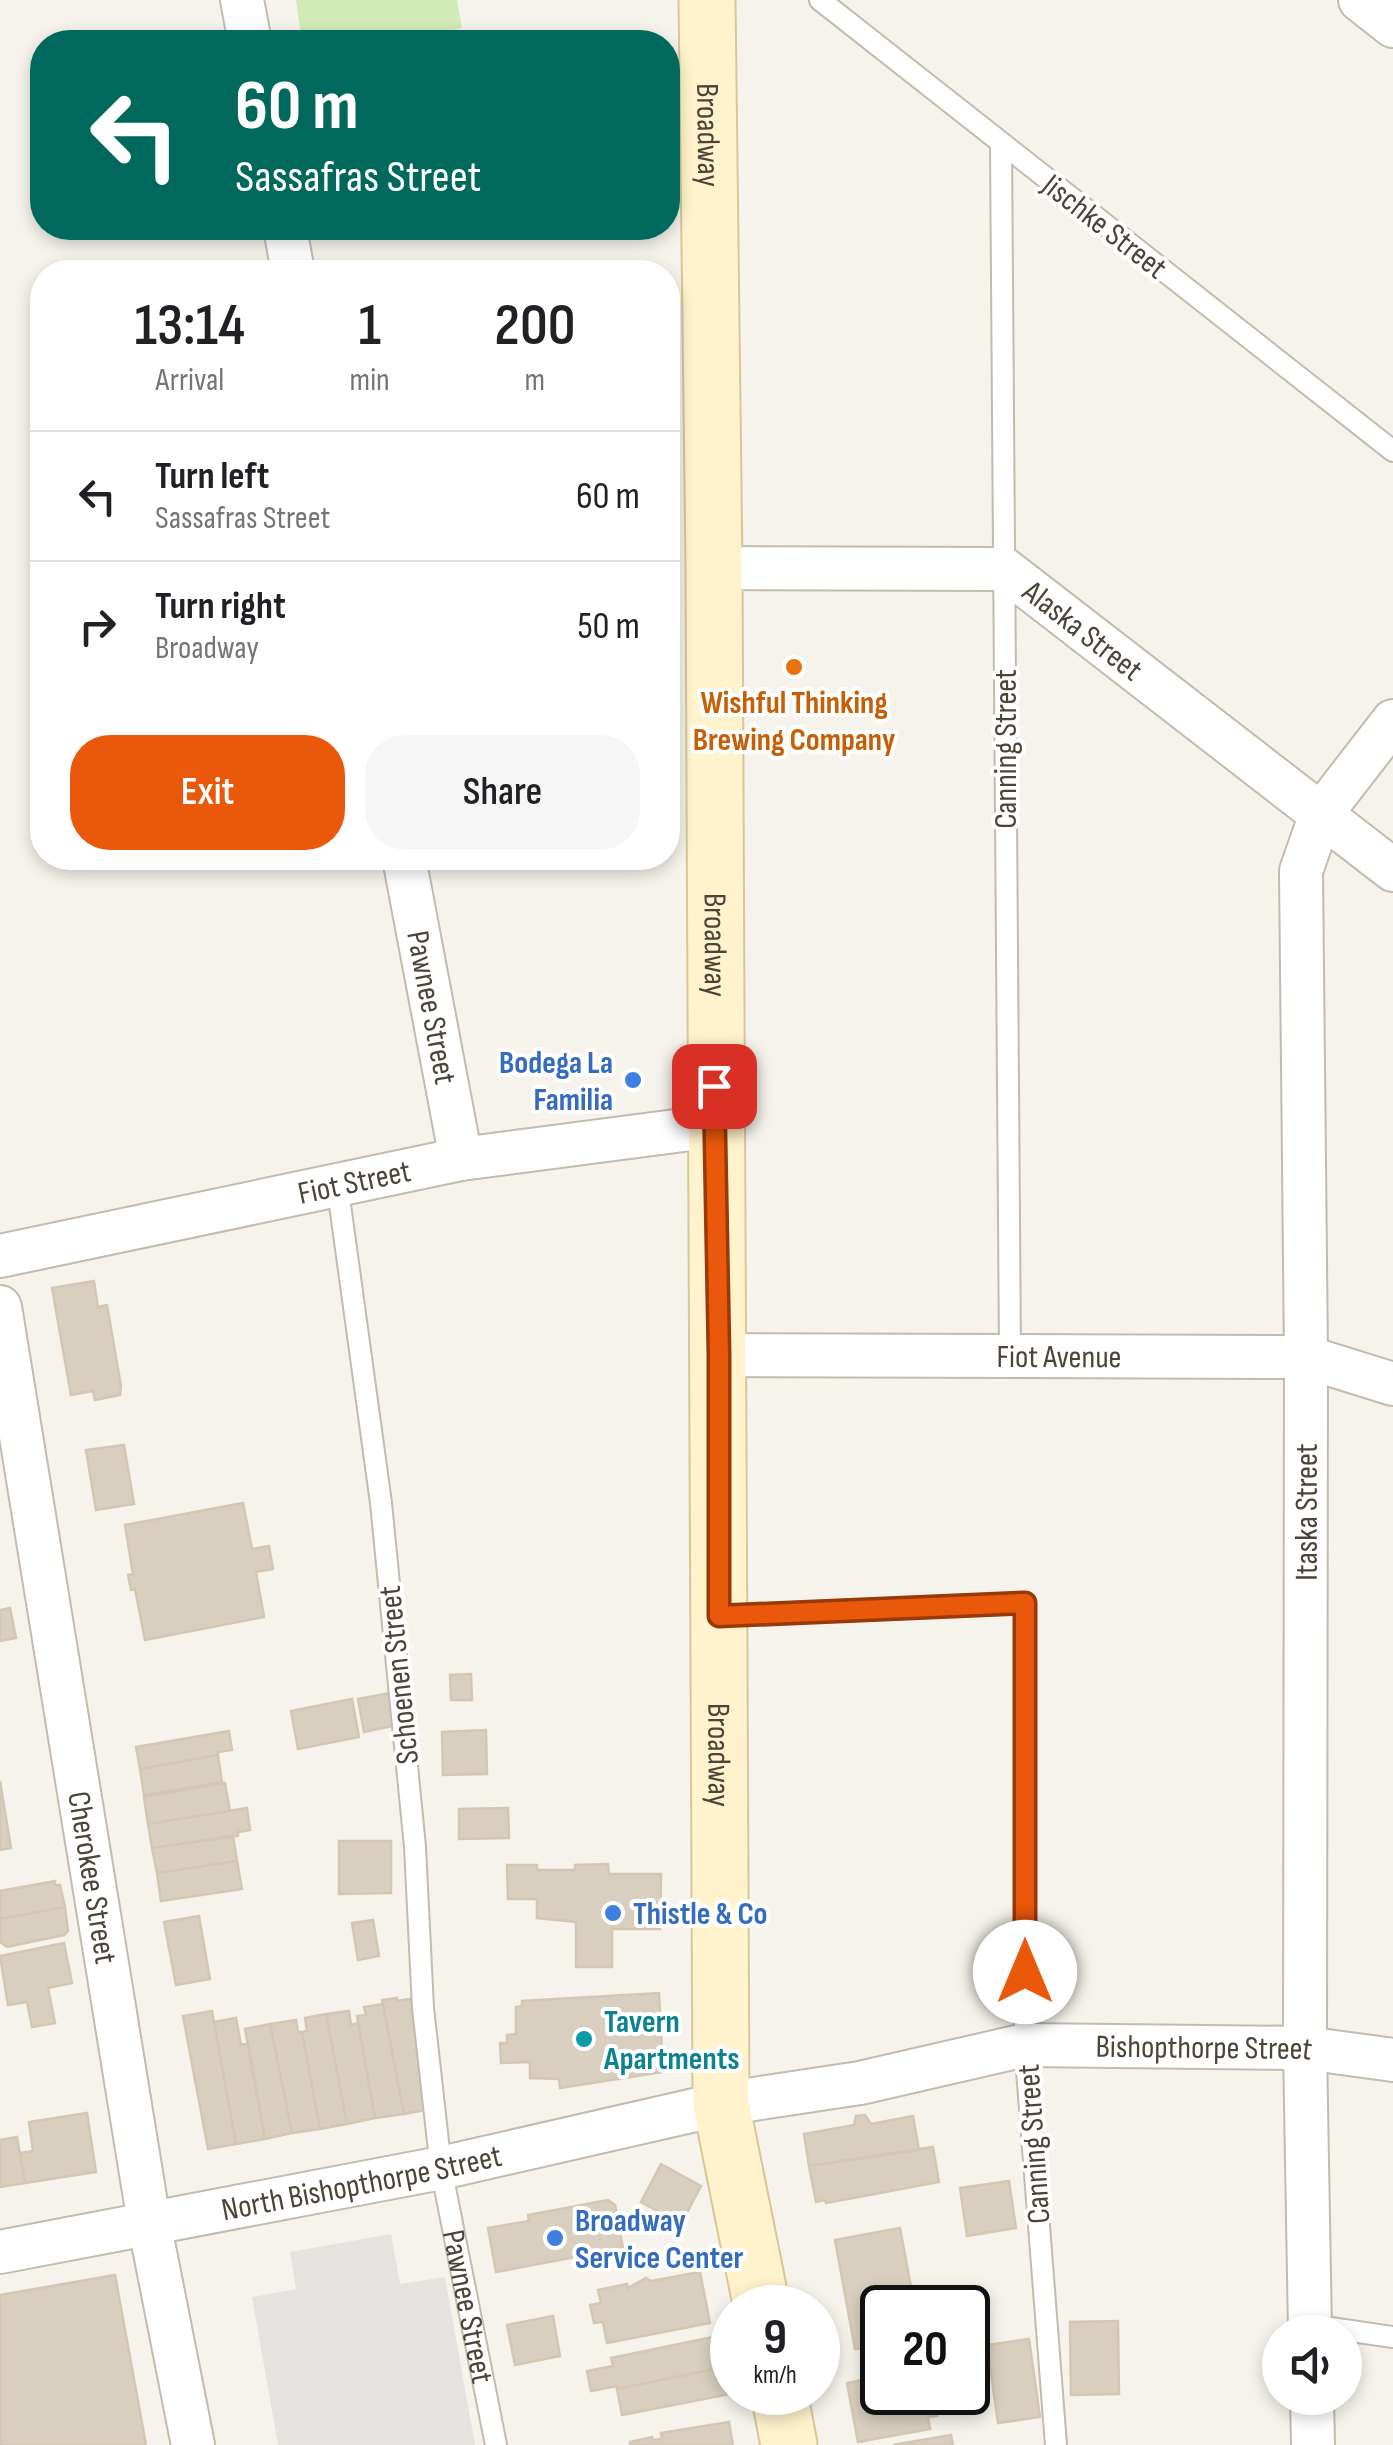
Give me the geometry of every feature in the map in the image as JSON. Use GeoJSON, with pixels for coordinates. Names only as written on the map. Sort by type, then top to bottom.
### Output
{"type":"FeatureCollection","features":[{"type":"Feature","properties":{"kind":"main road","name":"Broadway"},"geometry":{"type":"LineString","coordinates":[[706,0],[714,568],[721,2104],[757,2285]]}},
{"type":"Feature","properties":{"kind":"main road"},"geometry":{"type":"LineString","coordinates":[[783,2415],[789,2445]]}},
{"type":"Feature","properties":{"kind":"street"},"geometry":{"type":"LineString","coordinates":[[242,0],[248,30]]}},
{"type":"Feature","properties":{"kind":"street"},"geometry":{"type":"LineString","coordinates":[[1360,0],[1393,26]]}},
{"type":"Feature","properties":{"kind":"street","name":"Alaska Street"},"geometry":{"type":"LineString","coordinates":[[714,568],[1004,569],[1393,870]]}},
{"type":"Feature","properties":{"kind":"street","name":"Itaska Street"},"geometry":{"type":"LineString","coordinates":[[1310,2315],[1305,2048],[1306,1356],[1301,871],[1320,814],[1393,721]]}},
{"type":"Feature","properties":{"kind":"street","name":"Pawnee Street"},"geometry":{"type":"LineString","coordinates":[[406,870],[460,1159]]}},
{"type":"Feature","properties":{"kind":"street","name":"Fiot Street"},"geometry":{"type":"LineString","coordinates":[[0,1256],[460,1159],[714,1126]]}},
{"type":"Feature","properties":{"kind":"street","name":"Cherokee Street"},"geometry":{"type":"LineString","coordinates":[[0,1307],[148,2222],[192,2445]]}},
{"type":"Feature","properties":{"kind":"street","name":"Fiot Avenue"},"geometry":{"type":"LineString","coordinates":[[719,1355],[1306,1356],[1393,1384]]}},
{"type":"Feature","properties":{"kind":"street","name":"Bishopthorpe Street"},"geometry":{"type":"LineString","coordinates":[[721,2104],[860,2083],[1025,2045],[1305,2048],[1393,2060]]}},
{"type":"Feature","properties":{"kind":"street","name":"North Bishopthorpe Street"},"geometry":{"type":"LineString","coordinates":[[0,2252],[441,2168],[721,2104]]}},
{"type":"Feature","properties":{"kind":"street"},"geometry":{"type":"LineString","coordinates":[[1312,2415],[1313,2445]]}},
{"type":"Feature","properties":{"kind":"lane","name":"Jischke Street"},"geometry":{"type":"LineString","coordinates":[[820,0],[1393,450]]}},
{"type":"Feature","properties":{"kind":"lane","name":"Canning Street"},"geometry":{"type":"LineString","coordinates":[[1000,145],[1010,1354]]}},
{"type":"Feature","properties":{"kind":"lane","name":"Schoenen Street"},"geometry":{"type":"LineString","coordinates":[[337,1183],[380,1504],[415,1847],[424,2008],[441,2168]]}},
{"type":"Feature","properties":{"kind":"lane","name":"Canning Street"},"geometry":{"type":"LineString","coordinates":[[719,1616],[1025,1603],[1025,2045],[1056,2445]]}},
{"type":"Feature","properties":{"kind":"lane","name":"Pawnee Street"},"geometry":{"type":"LineString","coordinates":[[441,2168],[496,2445]]}},
{"type":"Feature","properties":{"kind":"lane"},"geometry":{"type":"LineString","coordinates":[[1362,2334],[1393,2337]]}},
{"type":"Feature","properties":{"kind":"green space"},"geometry":{"type":"Polygon","coordinates":[[[296,0],[457,0],[462,28],[453,30],[300,30],[296,0]]]}},
{"type":"Feature","properties":{"kind":"shaded area"},"geometry":{"type":"Polygon","coordinates":[[[391,2234],[400,2284],[445,2277],[475,2445],[278,2445],[252,2297],[296,2289],[290,2252],[391,2234]]]}},
{"type":"Feature","properties":{"kind":"building"},"geometry":{"type":"Polygon","coordinates":[[[94,1281],[98,1307],[107,1305],[121,1386],[120,1395],[95,1400],[93,1391],[71,1395],[52,1288],[94,1281]]]}},
{"type":"Feature","properties":{"kind":"building"},"geometry":{"type":"Polygon","coordinates":[[[124,1445],[134,1504],[96,1510],[86,1450],[124,1445]]]}},
{"type":"Feature","properties":{"kind":"building"},"geometry":{"type":"Polygon","coordinates":[[[243,1503],[252,1549],[269,1546],[273,1569],[256,1572],[264,1617],[145,1640],[135,1589],[131,1590],[128,1575],[133,1574],[125,1525],[243,1503]]]}},
{"type":"Feature","properties":{"kind":"building"},"geometry":{"type":"Polygon","coordinates":[[[10,1608],[16,1638],[0,1641],[0,1610],[10,1608]]]}},
{"type":"Feature","properties":{"kind":"building"},"geometry":{"type":"Polygon","coordinates":[[[471,1674],[472,1700],[451,1700],[450,1675],[471,1674]]]}},
{"type":"Feature","properties":{"kind":"building"},"geometry":{"type":"Polygon","coordinates":[[[396,1692],[402,1724],[364,1732],[358,1699],[396,1692]]]}},
{"type":"Feature","properties":{"kind":"building"},"geometry":{"type":"Polygon","coordinates":[[[352,1699],[359,1737],[298,1749],[291,1711],[352,1699]]]}},
{"type":"Feature","properties":{"kind":"building"},"geometry":{"type":"Polygon","coordinates":[[[486,1730],[487,1774],[443,1775],[442,1732],[486,1730]]]}},
{"type":"Feature","properties":{"kind":"building"},"geometry":{"type":"Polygon","coordinates":[[[229,1731],[232,1750],[140,1769],[136,1747],[229,1731]]]}},
{"type":"Feature","properties":{"kind":"building"},"geometry":{"type":"Polygon","coordinates":[[[218,1755],[222,1782],[144,1795],[140,1769],[218,1755]]]}},
{"type":"Feature","properties":{"kind":"building"},"geometry":{"type":"Polygon","coordinates":[[[0,1781],[11,1848],[0,1850],[0,1781]]]}},
{"type":"Feature","properties":{"kind":"building"},"geometry":{"type":"Polygon","coordinates":[[[225,1783],[230,1811],[148,1824],[144,1797],[225,1783]]]}},
{"type":"Feature","properties":{"kind":"building"},"geometry":{"type":"Polygon","coordinates":[[[247,1808],[250,1830],[238,1832],[238,1836],[152,1848],[148,1824],[247,1808]]]}},
{"type":"Feature","properties":{"kind":"building"},"geometry":{"type":"Polygon","coordinates":[[[508,1808],[509,1838],[459,1839],[459,1809],[508,1808]]]}},
{"type":"Feature","properties":{"kind":"building"},"geometry":{"type":"Polygon","coordinates":[[[233,1836],[237,1861],[157,1873],[152,1848],[233,1836]]]}},
{"type":"Feature","properties":{"kind":"building"},"geometry":{"type":"Polygon","coordinates":[[[339,1841],[391,1841],[391,1893],[339,1894],[339,1841]]]}},
{"type":"Feature","properties":{"kind":"building"},"geometry":{"type":"Polygon","coordinates":[[[237,1861],[242,1889],[161,1901],[157,1873],[237,1861]]]}},
{"type":"Feature","properties":{"kind":"building"},"geometry":{"type":"Polygon","coordinates":[[[608,1864],[609,1874],[661,1874],[660,1929],[612,1929],[612,1967],[576,1967],[576,1922],[537,1918],[537,1899],[508,1899],[507,1865],[575,1870],[575,1865],[608,1864]]]}},
{"type":"Feature","properties":{"kind":"building"},"geometry":{"type":"Polygon","coordinates":[[[55,1881],[55,1885],[60,1885],[65,1907],[0,1919],[0,1891],[55,1881]]]}},
{"type":"Feature","properties":{"kind":"building"},"geometry":{"type":"Polygon","coordinates":[[[65,1907],[68,1931],[64,1935],[7,1947],[0,1942],[0,1919],[65,1907]]]}},
{"type":"Feature","properties":{"kind":"building"},"geometry":{"type":"Polygon","coordinates":[[[199,1916],[210,1979],[176,1985],[164,1922],[199,1916]]]}},
{"type":"Feature","properties":{"kind":"building"},"geometry":{"type":"Polygon","coordinates":[[[373,1920],[379,1956],[358,1960],[352,1923],[373,1920]]]}},
{"type":"Feature","properties":{"kind":"building"},"geometry":{"type":"Polygon","coordinates":[[[64,1943],[72,1983],[48,1988],[55,2023],[32,2027],[27,2002],[8,2005],[0,1956],[64,1943]]]}},
{"type":"Feature","properties":{"kind":"building","name":"Tavern Apartments"},"geometry":{"type":"Polygon","coordinates":[[[659,1993],[663,2072],[560,2088],[559,2079],[530,2078],[530,2062],[501,2063],[500,2043],[507,2043],[507,2035],[516,2034],[516,2007],[522,2006],[522,2001],[659,1993]]]}},
{"type":"Feature","properties":{"kind":"building"},"geometry":{"type":"Polygon","coordinates":[[[410,1999],[430,2109],[404,2114],[382,2000],[410,1999]]]}},
{"type":"Feature","properties":{"kind":"building"},"geometry":{"type":"Polygon","coordinates":[[[383,2004],[404,2114],[375,2118],[357,2016],[366,2015],[364,2007],[383,2004]]]}},
{"type":"Feature","properties":{"kind":"building"},"geometry":{"type":"Polygon","coordinates":[[[212,2011],[236,2144],[208,2149],[183,2016],[212,2011]]]}},
{"type":"Feature","properties":{"kind":"building"},"geometry":{"type":"Polygon","coordinates":[[[349,2011],[351,2025],[358,2023],[375,2118],[347,2124],[326,2014],[349,2011]]]}},
{"type":"Feature","properties":{"kind":"building"},"geometry":{"type":"Polygon","coordinates":[[[326,2014],[347,2124],[320,2129],[302,2032],[307,2031],[305,2018],[326,2014]]]}},
{"type":"Feature","properties":{"kind":"building"},"geometry":{"type":"Polygon","coordinates":[[[236,2018],[241,2045],[248,2043],[265,2139],[236,2144],[214,2022],[236,2018]]]}},
{"type":"Feature","properties":{"kind":"building"},"geometry":{"type":"Polygon","coordinates":[[[296,2020],[298,2032],[302,2032],[320,2129],[292,2133],[270,2024],[296,2020]]]}},
{"type":"Feature","properties":{"kind":"building"},"geometry":{"type":"Polygon","coordinates":[[[270,2024],[292,2133],[265,2139],[245,2029],[270,2024]]]}},
{"type":"Feature","properties":{"kind":"building"},"geometry":{"type":"Polygon","coordinates":[[[87,2113],[96,2172],[25,2183],[20,2153],[33,2151],[29,2122],[87,2113]]]}},
{"type":"Feature","properties":{"kind":"building"},"geometry":{"type":"Polygon","coordinates":[[[865,2115],[871,2124],[913,2116],[919,2150],[809,2166],[804,2134],[854,2125],[856,2116],[865,2115]]]}},
{"type":"Feature","properties":{"kind":"building"},"geometry":{"type":"Polygon","coordinates":[[[17,2137],[25,2183],[0,2187],[0,2140],[17,2137]]]}},
{"type":"Feature","properties":{"kind":"building"},"geometry":{"type":"Polygon","coordinates":[[[933,2147],[939,2182],[816,2202],[809,2166],[933,2147]]]}},
{"type":"Feature","properties":{"kind":"building"},"geometry":{"type":"Polygon","coordinates":[[[661,2164],[701,2186],[681,2224],[641,2202],[661,2164]]]}},
{"type":"Feature","properties":{"kind":"building"},"geometry":{"type":"Polygon","coordinates":[[[1009,2181],[1016,2228],[967,2236],[960,2188],[1009,2181]]]}},
{"type":"Feature","properties":{"kind":"building","name":"Broadway Service Center"},"geometry":{"type":"Polygon","coordinates":[[[608,2200],[615,2205],[623,2248],[496,2272],[488,2228],[529,2221],[528,2215],[608,2200]]]}},
{"type":"Feature","properties":{"kind":"building"},"geometry":{"type":"Polygon","coordinates":[[[900,2228],[911,2285],[860,2285],[860,2348],[855,2349],[835,2240],[900,2228]]]}},
{"type":"Feature","properties":{"kind":"building"},"geometry":{"type":"Polygon","coordinates":[[[700,2272],[710,2323],[607,2343],[603,2322],[594,2323],[590,2305],[601,2303],[598,2290],[627,2284],[628,2288],[646,2278],[651,2281],[700,2272]]]}},
{"type":"Feature","properties":{"kind":"building"},"geometry":{"type":"Polygon","coordinates":[[[115,2275],[146,2445],[0,2445],[0,2295],[115,2275]]]}},
{"type":"Feature","properties":{"kind":"building"},"geometry":{"type":"Polygon","coordinates":[[[553,2316],[560,2356],[515,2365],[507,2325],[553,2316]]]}},
{"type":"Feature","properties":{"kind":"building"},"geometry":{"type":"Polygon","coordinates":[[[1118,2321],[1119,2394],[1071,2395],[1070,2322],[1118,2321]]]}},
{"type":"Feature","properties":{"kind":"building"},"geometry":{"type":"Polygon","coordinates":[[[710,2338],[710,2370],[591,2391],[587,2371],[613,2366],[611,2358],[710,2338]]]}},
{"type":"Feature","properties":{"kind":"building"},"geometry":{"type":"Polygon","coordinates":[[[1029,2339],[1040,2417],[998,2423],[990,2345],[1029,2339]]]}},
{"type":"Feature","properties":{"kind":"building"},"geometry":{"type":"Polygon","coordinates":[[[710,2370],[710,2398],[622,2415],[617,2389],[710,2370]]]}},
{"type":"Feature","properties":{"kind":"building"},"geometry":{"type":"Polygon","coordinates":[[[860,2380],[860,2415],[937,2416],[928,2417],[930,2429],[858,2442],[847,2383],[860,2380]]]}},
{"type":"Feature","properties":{"kind":"building"},"geometry":{"type":"Polygon","coordinates":[[[729,2422],[733,2445],[630,2445],[652,2437],[662,2439],[661,2433],[729,2422]]]}},
{"type":"Feature","properties":{"kind":"building"},"geometry":{"type":"Polygon","coordinates":[[[951,2435],[953,2445],[893,2445],[951,2435]]]}},
{"type":"Feature","properties":{"kind":"place","name":"Wishful Thinking Brewing Company"},"geometry":{"type":"Point","coordinates":[794,667]}},
{"type":"Feature","properties":{"kind":"place","name":"Bodega La Familia"},"geometry":{"type":"Point","coordinates":[633,1080]}},
{"type":"Feature","properties":{"kind":"place","name":"Thistle & Co"},"geometry":{"type":"Point","coordinates":[613,1913]}},
{"type":"Feature","properties":{"kind":"place","name":"Tavern Apartments"},"geometry":{"type":"Point","coordinates":[584,2039]}},
{"type":"Feature","properties":{"kind":"place","name":"Broadway Service Center"},"geometry":{"type":"Point","coordinates":[555,2238]}},
{"type":"Feature","properties":{"kind":"route"},"geometry":{"type":"LineString","coordinates":[[714,1086],[719,1616],[1025,1603],[1025,1972]]}}]}
